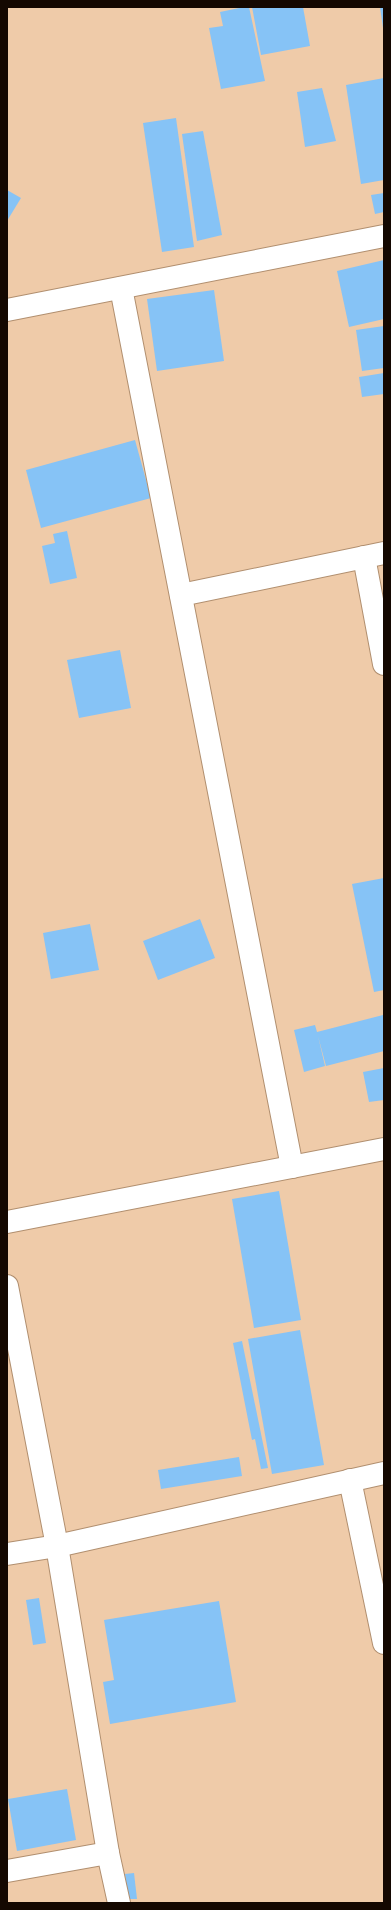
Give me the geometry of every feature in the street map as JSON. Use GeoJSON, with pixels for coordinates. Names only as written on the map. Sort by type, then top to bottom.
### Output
{"type":"FeatureCollection","features":[{"type":"Feature","properties":{"kind":"street"},"geometry":{"type":"LineString","coordinates":[[7,310],[384,236]]}},
{"type":"Feature","properties":{"kind":"street"},"geometry":{"type":"LineString","coordinates":[[121,288],[292,1168]]}},
{"type":"Feature","properties":{"kind":"street"},"geometry":{"type":"LineString","coordinates":[[181,596],[374,555],[384,664]]}},
{"type":"Feature","properties":{"kind":"street"},"geometry":{"type":"LineString","coordinates":[[7,1222],[384,1149]]}},
{"type":"Feature","properties":{"kind":"street"},"geometry":{"type":"LineString","coordinates":[[7,1286],[57,1546],[108,1853],[119,1903]]}},
{"type":"Feature","properties":{"kind":"street"},"geometry":{"type":"LineString","coordinates":[[7,1554],[57,1546],[384,1473]]}},
{"type":"Feature","properties":{"kind":"street"},"geometry":{"type":"LineString","coordinates":[[350,1480],[384,1643]]}},
{"type":"Feature","properties":{"kind":"street"},"geometry":{"type":"LineString","coordinates":[[7,1871],[108,1853]]}},
{"type":"Feature","properties":{"kind":"building"},"geometry":{"type":"Polygon","coordinates":[[[249,7],[265,81],[221,89],[209,28],[223,26],[220,12],[249,7]]]}},
{"type":"Feature","properties":{"kind":"building"},"geometry":{"type":"Polygon","coordinates":[[[252,7],[303,7],[310,46],[261,55],[252,7]]]}},
{"type":"Feature","properties":{"kind":"building"},"geometry":{"type":"Polygon","coordinates":[[[380,7],[384,7],[384,28],[383,28],[380,7]]]}},
{"type":"Feature","properties":{"kind":"building"},"geometry":{"type":"Polygon","coordinates":[[[384,78],[384,180],[361,184],[346,85],[384,78]]]}},
{"type":"Feature","properties":{"kind":"building"},"geometry":{"type":"Polygon","coordinates":[[[322,88],[336,141],[305,147],[297,92],[322,88]]]}},
{"type":"Feature","properties":{"kind":"building"},"geometry":{"type":"Polygon","coordinates":[[[176,118],[194,247],[162,252],[143,123],[176,118]]]}},
{"type":"Feature","properties":{"kind":"building"},"geometry":{"type":"Polygon","coordinates":[[[203,131],[222,235],[197,241],[182,134],[203,131]]]}},
{"type":"Feature","properties":{"kind":"building"},"geometry":{"type":"Polygon","coordinates":[[[7,190],[21,198],[7,221],[7,190]]]}},
{"type":"Feature","properties":{"kind":"building"},"geometry":{"type":"Polygon","coordinates":[[[384,193],[384,212],[375,214],[371,195],[384,193]]]}},
{"type":"Feature","properties":{"kind":"building"},"geometry":{"type":"Polygon","coordinates":[[[384,260],[384,319],[349,327],[337,271],[384,260]]]}},
{"type":"Feature","properties":{"kind":"building"},"geometry":{"type":"Polygon","coordinates":[[[214,290],[224,361],[157,371],[147,299],[214,290]]]}},
{"type":"Feature","properties":{"kind":"building"},"geometry":{"type":"Polygon","coordinates":[[[384,326],[384,368],[362,371],[356,330],[384,326]]]}},
{"type":"Feature","properties":{"kind":"building"},"geometry":{"type":"Polygon","coordinates":[[[384,373],[384,394],[362,397],[359,377],[384,373]]]}},
{"type":"Feature","properties":{"kind":"building"},"geometry":{"type":"Polygon","coordinates":[[[135,440],[151,498],[41,528],[26,470],[135,440]]]}},
{"type":"Feature","properties":{"kind":"building"},"geometry":{"type":"Polygon","coordinates":[[[67,531],[77,578],[50,584],[42,546],[55,543],[53,534],[67,531]]]}},
{"type":"Feature","properties":{"kind":"building"},"geometry":{"type":"Polygon","coordinates":[[[120,650],[131,708],[79,718],[67,660],[120,650]]]}},
{"type":"Feature","properties":{"kind":"building"},"geometry":{"type":"Polygon","coordinates":[[[384,878],[384,990],[374,992],[352,884],[384,878]]]}},
{"type":"Feature","properties":{"kind":"building"},"geometry":{"type":"Polygon","coordinates":[[[200,919],[215,958],[158,980],[143,941],[200,919]]]}},
{"type":"Feature","properties":{"kind":"building"},"geometry":{"type":"Polygon","coordinates":[[[90,924],[99,970],[51,979],[43,933],[90,924]]]}},
{"type":"Feature","properties":{"kind":"building"},"geometry":{"type":"Polygon","coordinates":[[[383,1015],[384,1051],[326,1066],[318,1036],[325,1066],[304,1072],[294,1030],[315,1025],[317,1032],[383,1015]]]}},
{"type":"Feature","properties":{"kind":"building"},"geometry":{"type":"Polygon","coordinates":[[[384,1068],[384,1100],[369,1102],[363,1072],[384,1068]]]}},
{"type":"Feature","properties":{"kind":"building"},"geometry":{"type":"Polygon","coordinates":[[[279,1191],[301,1320],[254,1328],[232,1199],[279,1191]]]}},
{"type":"Feature","properties":{"kind":"building"},"geometry":{"type":"Polygon","coordinates":[[[300,1330],[324,1465],[272,1474],[248,1339],[300,1330]]]}},
{"type":"Feature","properties":{"kind":"building"},"geometry":{"type":"Polygon","coordinates":[[[242,1341],[268,1468],[261,1469],[255,1439],[252,1440],[233,1343],[242,1341]]]}},
{"type":"Feature","properties":{"kind":"building"},"geometry":{"type":"Polygon","coordinates":[[[239,1457],[242,1476],[161,1489],[158,1470],[239,1457]]]}},
{"type":"Feature","properties":{"kind":"building"},"geometry":{"type":"Polygon","coordinates":[[[39,1598],[46,1643],[33,1645],[26,1600],[39,1598]]]}},
{"type":"Feature","properties":{"kind":"building"},"geometry":{"type":"Polygon","coordinates":[[[219,1601],[236,1702],[110,1724],[103,1682],[114,1680],[104,1620],[219,1601]]]}},
{"type":"Feature","properties":{"kind":"building"},"geometry":{"type":"Polygon","coordinates":[[[67,1789],[76,1840],[17,1851],[8,1799],[67,1789]]]}},
{"type":"Feature","properties":{"kind":"building"},"geometry":{"type":"Polygon","coordinates":[[[134,1873],[137,1899],[128,1899],[125,1874],[134,1873]]]}}]}
